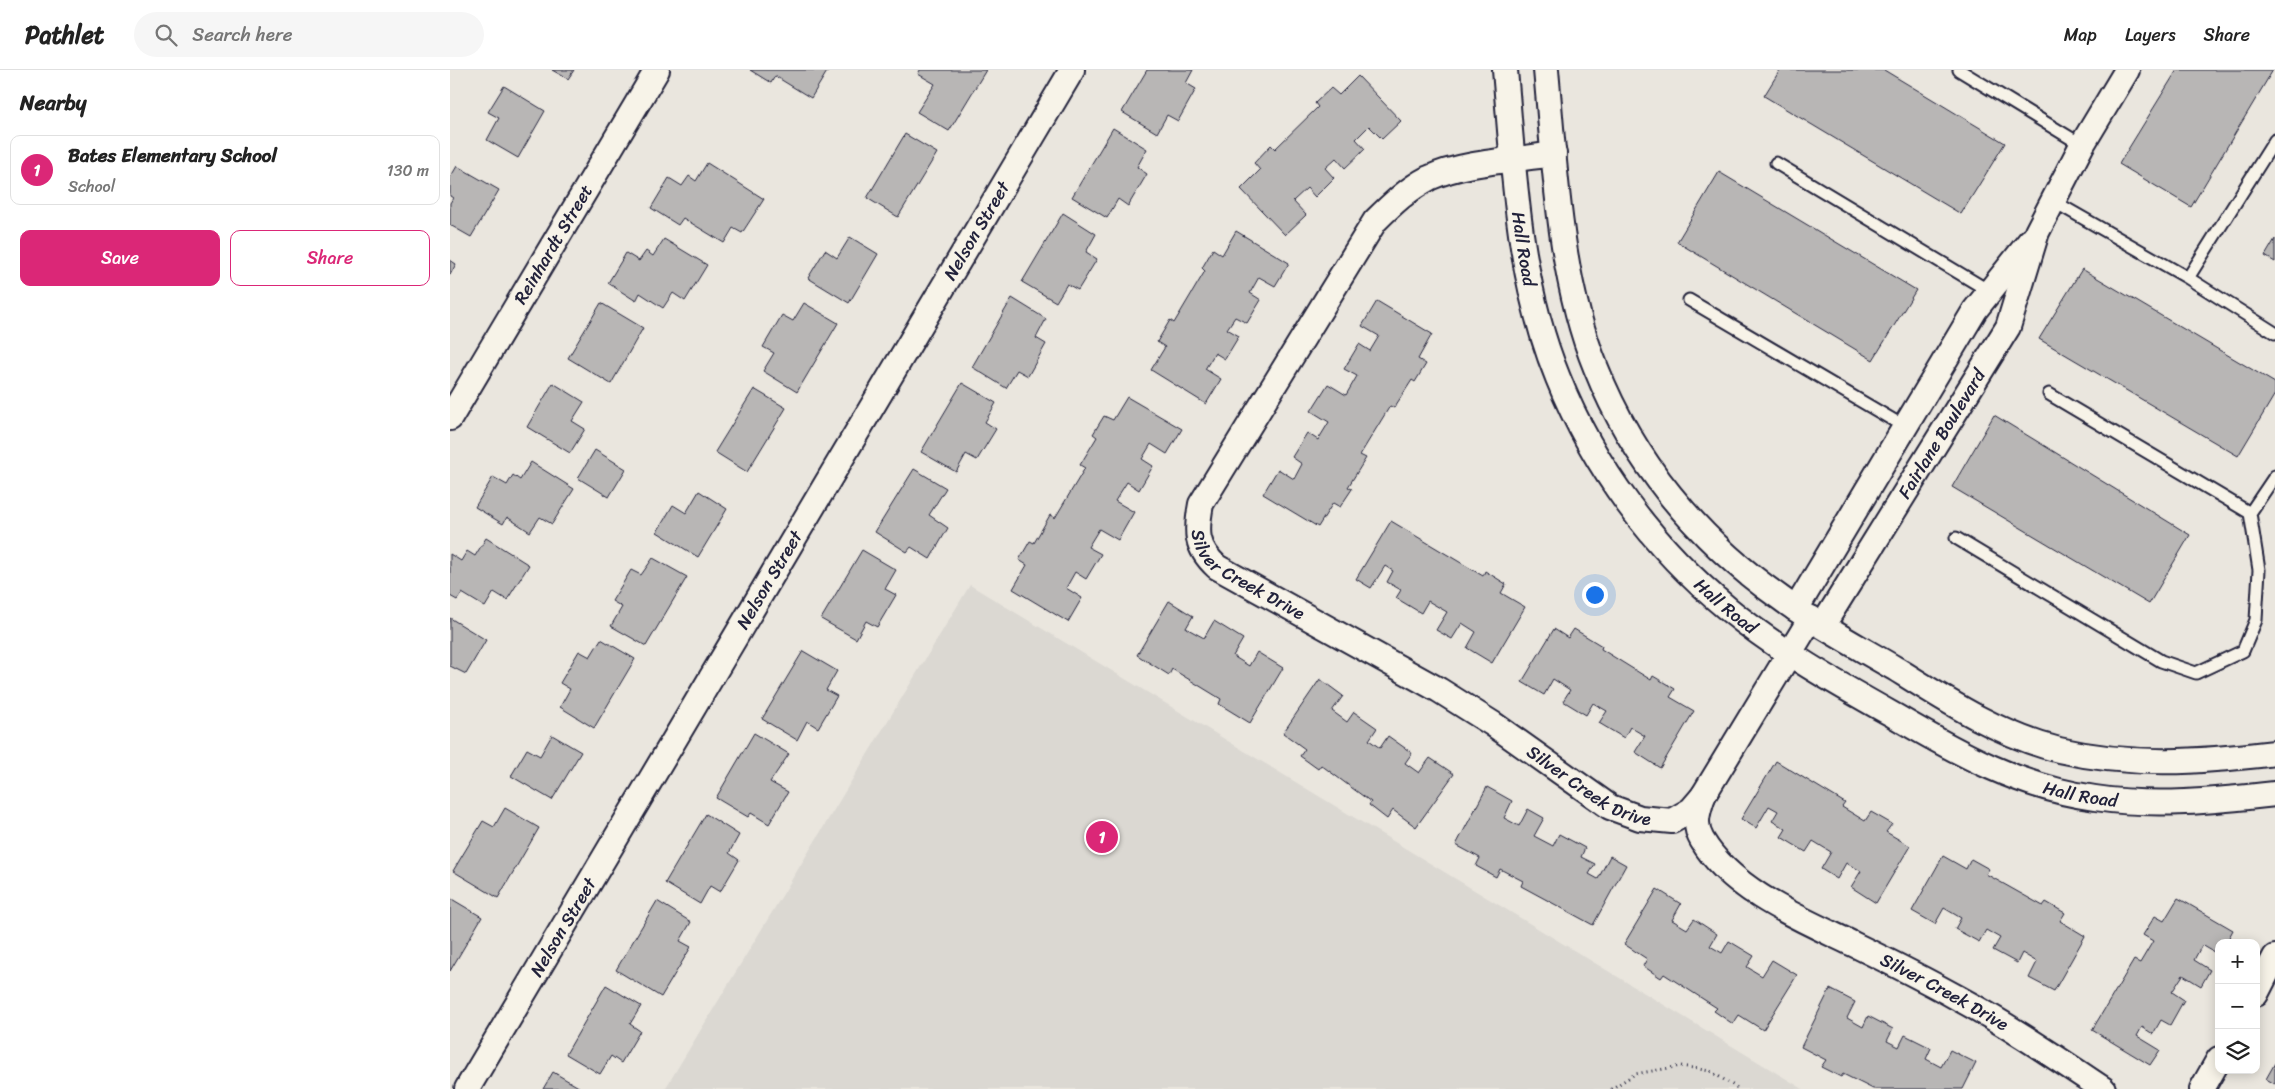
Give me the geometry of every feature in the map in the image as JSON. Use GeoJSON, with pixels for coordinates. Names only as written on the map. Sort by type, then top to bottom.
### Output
{"type":"FeatureCollection","features":[{"type":"Feature","properties":{"kind":"street","name":"Reinhardt Street"},"geometry":{"type":"LineString","coordinates":[[450,418],[657,70]]}},
{"type":"Feature","properties":{"kind":"street","name":"Nelson Street"},"geometry":{"type":"LineString","coordinates":[[467,1089],[1072,70]]}},
{"type":"Feature","properties":{"kind":"street","name":"Hall Road"},"geometry":{"type":"LineString","coordinates":[[1505,70],[1524,256],[1536,311],[1557,377],[1586,440],[1632,510],[1677,563],[1728,610],[1790,653],[1957,752],[2001,772],[2047,788],[2094,798],[2154,804],[2202,802],[2275,794]]}},
{"type":"Feature","properties":{"kind":"street"},"geometry":{"type":"LineString","coordinates":[[1546,70],[1567,260],[1576,305],[1595,367],[1623,426],[1658,481],[1699,530],[1779,598],[1970,714],[2012,734],[2057,749],[2102,758],[2160,763],[2214,761],[2275,754]]}},
{"type":"Feature","properties":{"kind":"street","name":"Fairlane Boulevard"},"geometry":{"type":"LineString","coordinates":[[1810,617],[2008,327],[2037,232],[2082,145],[2127,70]]}},
{"type":"Feature","properties":{"kind":"street","name":"Silver Creek Drive"},"geometry":{"type":"LineString","coordinates":[[1554,154],[1460,168],[1430,178],[1400,196],[1375,221],[1201,504],[1197,525],[1199,544],[1207,558],[1217,567],[1439,690],[1493,724],[1610,807],[1640,818],[1672,821],[1691,810],[1703,796],[1810,617]]}},
{"type":"Feature","properties":{"kind":"street","name":"Fairlane Boulevard"},"geometry":{"type":"LineString","coordinates":[[1810,617],[1906,427],[1989,291],[2037,232]]}},
{"type":"Feature","properties":{"kind":"street","name":"Silver Creek Drive"},"geometry":{"type":"LineString","coordinates":[[1703,796],[1696,817],[1701,839],[1725,868],[1753,891],[1784,910],[1959,998],[2039,1046],[2103,1089]]}},
{"type":"Feature","properties":{"kind":"street"},"geometry":{"type":"LineString","coordinates":[[2260,986],[2275,958]]}},
{"type":"Feature","properties":{"kind":"street"},"geometry":{"type":"LineString","coordinates":[[2202,1089],[2215,1066]]}},
{"type":"Feature","properties":{"kind":"lane"},"geometry":{"type":"LineString","coordinates":[[1959,70],[2082,145]]}},
{"type":"Feature","properties":{"kind":"lane"},"geometry":{"type":"LineString","coordinates":[[2188,278],[2275,140]]}},
{"type":"Feature","properties":{"kind":"lane"},"geometry":{"type":"LineString","coordinates":[[1776,163],[1989,291]]}},
{"type":"Feature","properties":{"kind":"lane"},"geometry":{"type":"LineString","coordinates":[[2053,201],[2188,278],[2275,333]]}},
{"type":"Feature","properties":{"kind":"lane"},"geometry":{"type":"LineString","coordinates":[[1689,300],[1906,427]]}},
{"type":"Feature","properties":{"kind":"lane"},"geometry":{"type":"LineString","coordinates":[[2049,394],[2250,513]]}},
{"type":"Feature","properties":{"kind":"lane"},"geometry":{"type":"LineString","coordinates":[[1956,538],[2161,661],[2196,672],[2243,651],[2256,620],[2259,570],[2250,513],[2275,476]]}},
{"type":"Feature","properties":{"kind":"path"},"geometry":{"type":"LineString","coordinates":[[1611,1089],[1635,1074],[1681,1066],[1710,1071],[1739,1089]]}},
{"type":"Feature","properties":{"kind":"shaded area"},"geometry":{"type":"Polygon","coordinates":[[[970,585],[1803,1089],[665,1089],[970,585]]]}},
{"type":"Feature","properties":{"kind":"building"},"geometry":{"type":"Polygon","coordinates":[[[552,70],[574,70],[568,79],[552,70]]]}},
{"type":"Feature","properties":{"kind":"building"},"geometry":{"type":"Polygon","coordinates":[[[750,70],[828,70],[811,98],[775,76],[771,83],[750,70]]]}},
{"type":"Feature","properties":{"kind":"building"},"geometry":{"type":"Polygon","coordinates":[[[920,70],[986,70],[949,131],[917,112],[935,84],[918,74],[920,70]]]}},
{"type":"Feature","properties":{"kind":"building"},"geometry":{"type":"Polygon","coordinates":[[[1147,70],[1193,70],[1186,83],[1196,89],[1178,121],[1167,115],[1157,133],[1122,112],[1147,70]]]}},
{"type":"Feature","properties":{"kind":"building"},"geometry":{"type":"Polygon","coordinates":[[[1780,70],[1884,70],[2005,143],[1961,214],[1764,96],[1780,70]]]}},
{"type":"Feature","properties":{"kind":"building"},"geometry":{"type":"Polygon","coordinates":[[[2177,70],[2273,70],[2191,207],[2119,164],[2177,70]]]}},
{"type":"Feature","properties":{"kind":"building"},"geometry":{"type":"Polygon","coordinates":[[[1358,76],[1401,121],[1382,139],[1369,126],[1356,139],[1365,149],[1345,168],[1336,158],[1325,168],[1334,178],[1315,197],[1307,188],[1293,201],[1306,215],[1285,235],[1241,189],[1260,170],[1254,163],[1271,145],[1275,149],[1318,107],[1315,103],[1331,88],[1339,95],[1358,76]]]}},
{"type":"Feature","properties":{"kind":"building"},"geometry":{"type":"Polygon","coordinates":[[[504,86],[545,111],[518,158],[487,140],[499,118],[488,112],[504,86]]]}},
{"type":"Feature","properties":{"kind":"building"},"geometry":{"type":"Polygon","coordinates":[[[1113,128],[1147,149],[1137,167],[1147,174],[1128,206],[1118,199],[1107,218],[1072,197],[1113,128]]]}},
{"type":"Feature","properties":{"kind":"building"},"geometry":{"type":"Polygon","coordinates":[[[905,134],[937,153],[898,217],[867,198],[905,134]]]}},
{"type":"Feature","properties":{"kind":"building"},"geometry":{"type":"Polygon","coordinates":[[[707,163],[764,199],[742,233],[733,228],[724,243],[683,218],[678,225],[651,208],[669,178],[682,186],[689,176],[696,181],[707,163]]]}},
{"type":"Feature","properties":{"kind":"building"},"geometry":{"type":"Polygon","coordinates":[[[457,166],[499,190],[471,237],[450,225],[450,203],[453,198],[450,196],[450,178],[457,166]]]}},
{"type":"Feature","properties":{"kind":"building"},"geometry":{"type":"Polygon","coordinates":[[[1719,172],[1916,290],[1873,360],[1677,242],[1719,172]]]}},
{"type":"Feature","properties":{"kind":"building"},"geometry":{"type":"Polygon","coordinates":[[[1063,213],[1096,234],[1086,252],[1097,259],[1078,290],[1067,284],[1056,302],[1022,282],[1063,213]]]}},
{"type":"Feature","properties":{"kind":"building"},"geometry":{"type":"Polygon","coordinates":[[[1236,231],[1289,263],[1275,286],[1259,277],[1250,293],[1261,300],[1247,323],[1235,317],[1227,329],[1239,336],[1225,359],[1215,353],[1205,369],[1221,379],[1206,404],[1151,370],[1165,347],[1157,342],[1170,320],[1174,323],[1205,271],[1202,268],[1213,249],[1222,255],[1236,231]]]}},
{"type":"Feature","properties":{"kind":"building"},"geometry":{"type":"Polygon","coordinates":[[[850,237],[878,254],[849,303],[808,278],[825,250],[837,258],[850,237]]]}},
{"type":"Feature","properties":{"kind":"building"},"geometry":{"type":"Polygon","coordinates":[[[664,239],[707,265],[685,301],[673,293],[663,308],[640,293],[636,301],[608,283],[626,253],[639,261],[646,251],[653,256],[664,239]]]}},
{"type":"Feature","properties":{"kind":"building"},"geometry":{"type":"Polygon","coordinates":[[[2275,239],[2275,262],[2265,256],[2275,239]]]}},
{"type":"Feature","properties":{"kind":"building"},"geometry":{"type":"Polygon","coordinates":[[[450,260],[456,264],[450,275],[450,260]]]}},
{"type":"Feature","properties":{"kind":"building"},"geometry":{"type":"Polygon","coordinates":[[[2082,269],[2275,383],[2275,394],[2238,456],[2039,339],[2082,269]]]}},
{"type":"Feature","properties":{"kind":"building"},"geometry":{"type":"Polygon","coordinates":[[[1012,298],[1046,319],[1036,338],[1046,344],[1028,376],[1017,370],[1006,388],[972,367],[1012,298]]]}},
{"type":"Feature","properties":{"kind":"building"},"geometry":{"type":"Polygon","coordinates":[[[1377,301],[1432,334],[1418,359],[1426,364],[1415,382],[1412,380],[1394,408],[1390,406],[1360,455],[1366,458],[1348,487],[1352,489],[1340,507],[1333,503],[1318,527],[1263,494],[1278,469],[1294,479],[1302,464],[1292,457],[1307,433],[1318,440],[1329,422],[1311,411],[1328,384],[1346,395],[1357,376],[1344,369],[1359,344],[1370,351],[1379,336],[1362,326],[1377,301]]]}},
{"type":"Feature","properties":{"kind":"building"},"geometry":{"type":"Polygon","coordinates":[[[601,303],[643,328],[611,384],[568,358],[601,303]]]}},
{"type":"Feature","properties":{"kind":"building"},"geometry":{"type":"Polygon","coordinates":[[[804,303],[838,323],[797,392],[763,371],[774,353],[763,347],[782,315],[793,321],[804,303]]]}},
{"type":"Feature","properties":{"kind":"building"},"geometry":{"type":"Polygon","coordinates":[[[553,383],[584,402],[572,421],[585,429],[570,453],[527,427],[553,383]]]}},
{"type":"Feature","properties":{"kind":"building"},"geometry":{"type":"Polygon","coordinates":[[[962,383],[996,403],[985,422],[996,429],[977,460],[966,454],[956,472],[921,452],[962,383]]]}},
{"type":"Feature","properties":{"kind":"building"},"geometry":{"type":"Polygon","coordinates":[[[754,389],[786,408],[747,472],[715,452],[754,389]]]}},
{"type":"Feature","properties":{"kind":"building"},"geometry":{"type":"Polygon","coordinates":[[[1127,397],[1182,429],[1167,454],[1151,444],[1142,459],[1153,466],[1139,490],[1127,482],[1115,501],[1134,512],[1118,540],[1099,529],[1088,547],[1101,554],[1086,579],[1075,572],[1066,588],[1082,598],[1068,622],[1013,589],[1027,565],[1019,560],[1030,541],[1034,543],[1050,515],[1055,518],[1085,468],[1080,465],[1097,437],[1093,434],[1104,416],[1113,420],[1127,397]]]}},
{"type":"Feature","properties":{"kind":"building"},"geometry":{"type":"Polygon","coordinates":[[[1994,415],[2190,535],[2149,604],[1952,487],[1994,415]]]}},
{"type":"Feature","properties":{"kind":"building"},"geometry":{"type":"Polygon","coordinates":[[[595,450],[626,469],[609,497],[578,478],[595,450]]]}},
{"type":"Feature","properties":{"kind":"building"},"geometry":{"type":"Polygon","coordinates":[[[531,462],[574,489],[552,524],[540,517],[530,532],[507,517],[503,524],[475,507],[493,477],[507,485],[513,475],[520,480],[531,462]]]}},
{"type":"Feature","properties":{"kind":"building"},"geometry":{"type":"Polygon","coordinates":[[[914,469],[946,488],[929,515],[948,528],[930,559],[911,547],[907,552],[875,532],[914,469]]]}},
{"type":"Feature","properties":{"kind":"building"},"geometry":{"type":"Polygon","coordinates":[[[699,491],[727,509],[698,557],[657,532],[673,505],[686,513],[699,491]]]}},
{"type":"Feature","properties":{"kind":"building"},"geometry":{"type":"Polygon","coordinates":[[[1391,521],[1483,576],[1485,571],[1506,584],[1501,593],[1525,607],[1492,663],[1467,648],[1476,632],[1462,623],[1452,639],[1436,630],[1447,612],[1428,601],[1421,613],[1396,598],[1401,590],[1387,582],[1393,571],[1385,566],[1371,588],[1356,579],[1391,521]]]}},
{"type":"Feature","properties":{"kind":"building"},"geometry":{"type":"Polygon","coordinates":[[[486,538],[529,565],[507,600],[494,592],[485,607],[462,593],[457,600],[450,596],[450,554],[461,561],[467,551],[475,556],[486,538]]]}},
{"type":"Feature","properties":{"kind":"building"},"geometry":{"type":"Polygon","coordinates":[[[862,550],[896,570],[885,589],[896,595],[877,627],[866,621],[856,639],[821,619],[862,550]]]}},
{"type":"Feature","properties":{"kind":"building"},"geometry":{"type":"Polygon","coordinates":[[[653,558],[687,577],[646,646],[611,626],[622,607],[612,601],[631,570],[641,575],[653,558]]]}},
{"type":"Feature","properties":{"kind":"building"},"geometry":{"type":"Polygon","coordinates":[[[1169,601],[1193,616],[1186,628],[1204,638],[1214,621],[1243,639],[1233,656],[1249,666],[1257,652],[1283,668],[1250,723],[1219,704],[1221,699],[1172,669],[1169,675],[1137,655],[1169,601]]]}},
{"type":"Feature","properties":{"kind":"building"},"geometry":{"type":"Polygon","coordinates":[[[450,618],[486,640],[466,674],[450,666],[450,618]]]}},
{"type":"Feature","properties":{"kind":"building"},"geometry":{"type":"Polygon","coordinates":[[[1554,629],[1568,638],[1574,629],[1602,646],[1601,649],[1651,680],[1653,676],[1675,689],[1670,697],[1694,711],[1660,768],[1635,752],[1645,736],[1630,727],[1624,738],[1599,723],[1607,711],[1593,703],[1586,715],[1563,701],[1570,690],[1553,679],[1544,695],[1522,682],[1554,629]]]}},
{"type":"Feature","properties":{"kind":"building"},"geometry":{"type":"Polygon","coordinates":[[[601,639],[635,659],[594,728],[560,707],[570,689],[560,683],[579,651],[590,657],[601,639]]]}},
{"type":"Feature","properties":{"kind":"building"},"geometry":{"type":"Polygon","coordinates":[[[803,651],[837,671],[826,690],[837,696],[818,728],[807,721],[797,740],[762,719],[803,651]]]}},
{"type":"Feature","properties":{"kind":"building"},"geometry":{"type":"Polygon","coordinates":[[[1320,679],[1343,696],[1332,711],[1347,722],[1354,712],[1377,728],[1369,740],[1380,748],[1388,736],[1412,753],[1405,763],[1419,773],[1430,758],[1454,774],[1416,827],[1393,810],[1387,819],[1369,805],[1371,802],[1321,765],[1318,769],[1300,756],[1305,749],[1283,733],[1320,679]]]}},
{"type":"Feature","properties":{"kind":"building"},"geometry":{"type":"Polygon","coordinates":[[[754,733],[789,754],[770,782],[788,792],[769,824],[751,813],[748,817],[716,798],[754,733]]]}},
{"type":"Feature","properties":{"kind":"building"},"geometry":{"type":"Polygon","coordinates":[[[552,735],[581,752],[552,800],[511,776],[527,749],[540,756],[552,735]]]}},
{"type":"Feature","properties":{"kind":"building"},"geometry":{"type":"Polygon","coordinates":[[[1776,761],[1845,803],[1842,807],[1865,821],[1871,812],[1892,824],[1886,832],[1910,846],[1876,903],[1851,887],[1861,871],[1846,863],[1837,879],[1821,869],[1831,852],[1813,841],[1806,852],[1781,837],[1786,829],[1772,821],[1778,811],[1769,806],[1756,828],[1741,819],[1776,761]]]}},
{"type":"Feature","properties":{"kind":"building"},"geometry":{"type":"Polygon","coordinates":[[[1487,787],[1512,801],[1504,818],[1519,826],[1528,809],[1544,818],[1534,836],[1553,846],[1559,834],[1585,848],[1581,857],[1595,864],[1589,874],[1598,879],[1610,856],[1626,865],[1593,925],[1521,886],[1523,881],[1500,869],[1496,877],[1476,866],[1480,858],[1456,845],[1487,787]]]}},
{"type":"Feature","properties":{"kind":"building"},"geometry":{"type":"Polygon","coordinates":[[[505,808],[539,828],[498,898],[453,871],[483,821],[494,827],[505,808]]]}},
{"type":"Feature","properties":{"kind":"building"},"geometry":{"type":"Polygon","coordinates":[[[706,814],[739,835],[729,853],[739,860],[720,892],[710,886],[700,904],[665,883],[706,814]]]}},
{"type":"Feature","properties":{"kind":"building"},"geometry":{"type":"Polygon","coordinates":[[[1943,856],[1966,869],[1971,859],[1989,869],[1986,874],[2043,906],[2046,902],[2065,913],[2060,921],[2085,936],[2054,991],[2029,978],[2037,962],[2022,953],[2017,963],[1993,950],[2000,938],[1986,930],[1979,942],[1955,929],[1961,918],[1944,908],[1935,924],[1912,911],[1943,856]]]}},
{"type":"Feature","properties":{"kind":"building"},"geometry":{"type":"Polygon","coordinates":[[[1657,889],[1681,904],[1672,920],[1687,929],[1694,919],[1717,934],[1710,946],[1722,953],[1729,941],[1754,956],[1747,967],[1762,976],[1772,960],[1797,975],[1763,1030],[1739,1015],[1733,1024],[1714,1011],[1717,1008],[1664,974],[1661,978],[1643,966],[1647,959],[1624,944],[1657,889]]]}},
{"type":"Feature","properties":{"kind":"building"},"geometry":{"type":"Polygon","coordinates":[[[450,898],[482,917],[450,971],[450,898]]]}},
{"type":"Feature","properties":{"kind":"building"},"geometry":{"type":"Polygon","coordinates":[[[2178,898],[2233,930],[2228,939],[2215,939],[2215,953],[2202,945],[2194,960],[2210,970],[2201,986],[2183,975],[2172,992],[2184,1000],[2170,1025],[2161,1020],[2153,1034],[2142,1027],[2137,1036],[2160,1050],[2150,1065],[2092,1030],[2134,960],[2140,963],[2153,941],[2143,935],[2155,916],[2164,921],[2178,898]]]}},
{"type":"Feature","properties":{"kind":"building"},"geometry":{"type":"Polygon","coordinates":[[[657,901],[691,922],[680,941],[691,947],[661,997],[616,970],[657,901]]]}},
{"type":"Feature","properties":{"kind":"building"},"geometry":{"type":"Polygon","coordinates":[[[606,985],[641,1006],[630,1024],[640,1031],[621,1063],[611,1056],[600,1074],[566,1054],[606,985]]]}},
{"type":"Feature","properties":{"kind":"building"},"geometry":{"type":"Polygon","coordinates":[[[1830,989],[1855,1002],[1847,1018],[1863,1027],[1868,1016],[1893,1029],[1887,1041],[1899,1047],[1905,1035],[1931,1048],[1926,1059],[1941,1067],[1950,1050],[1976,1063],[1963,1089],[1873,1089],[1843,1074],[1841,1077],[1821,1067],[1826,1060],[1801,1047],[1830,989]]]}},
{"type":"Feature","properties":{"kind":"building"},"geometry":{"type":"Polygon","coordinates":[[[2275,1063],[2275,1084],[2266,1079],[2275,1063]]]}},
{"type":"Feature","properties":{"kind":"building"},"geometry":{"type":"Polygon","coordinates":[[[553,1072],[582,1089],[543,1089],[553,1072]]]}},
{"type":"Feature","properties":{"kind":"place","name":"Bates Elementary School"},"geometry":{"type":"Point","coordinates":[1102,837]}}]}
